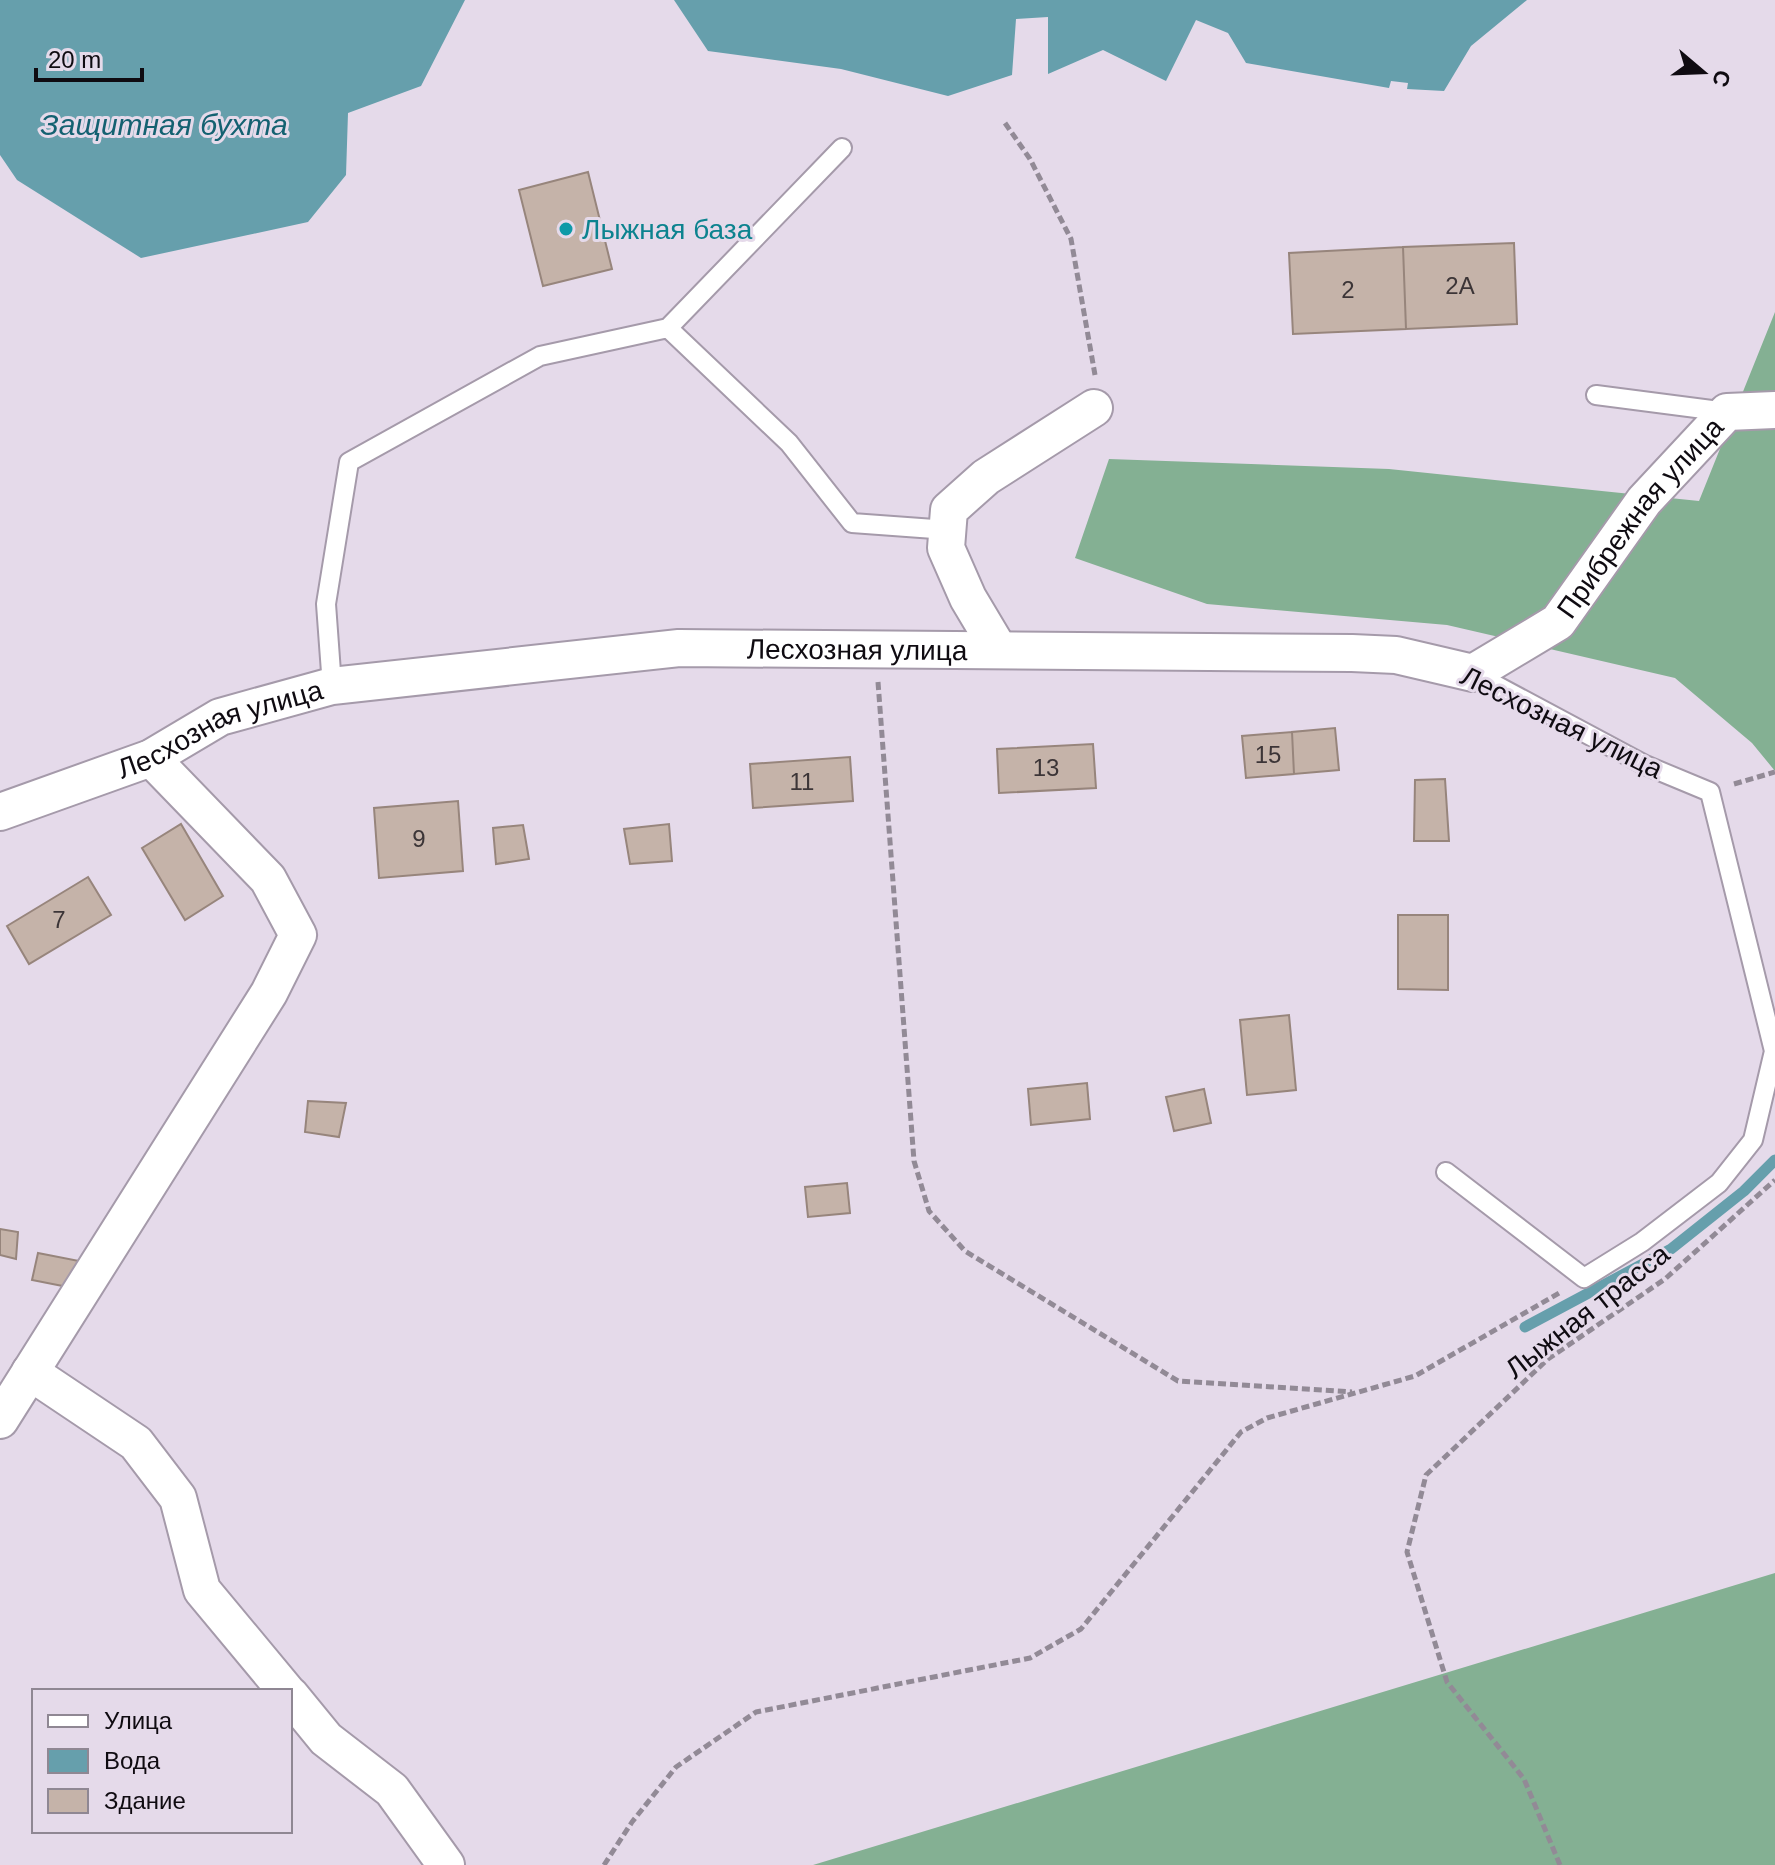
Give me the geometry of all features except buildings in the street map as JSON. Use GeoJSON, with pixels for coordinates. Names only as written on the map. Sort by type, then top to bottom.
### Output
{"type":"FeatureCollection","features":[{"type":"Feature","properties":{"kind":"street"},"geometry":{"type":"LineString","coordinates":[[999,650],[968,598],[946,548],[949,510],[986,477],[1094,408]]}},
{"type":"Feature","properties":{"kind":"street","name":"Прибрежная улица"},"geometry":{"type":"LineString","coordinates":[[1473,673],[1558,622],[1644,501],[1727,412],[1775,410]]}},
{"type":"Feature","properties":{"kind":"street","name":"Лесхозная улица"},"geometry":{"type":"LineString","coordinates":[[0,812],[151,758],[220,717],[332,686],[679,648],[1396,655],[1473,673]]}},
{"type":"Feature","properties":{"kind":"street"},"geometry":{"type":"LineString","coordinates":[[0,1420],[269,993],[298,935],[268,879],[151,758]]}},
{"type":"Feature","properties":{"kind":"street"},"geometry":{"type":"LineString","coordinates":[[30,1372],[136,1443],[178,1498],[202,1590],[285,1689]]}},
{"type":"Feature","properties":{"kind":"street"},"geometry":{"type":"LineString","coordinates":[[292,1698],[326,1739],[392,1790],[446,1865]]}},
{"type":"Feature","properties":{"kind":"lane"},"geometry":{"type":"LineString","coordinates":[[332,686],[326,604],[349,462],[540,356],[668,328],[842,148]]}},
{"type":"Feature","properties":{"kind":"lane"},"geometry":{"type":"LineString","coordinates":[[668,328],[789,443],[852,523],[948,530]]}},
{"type":"Feature","properties":{"kind":"lane"},"geometry":{"type":"LineString","coordinates":[[1596,395],[1727,412]]}},
{"type":"Feature","properties":{"kind":"lane","name":"Лесхозная улица"},"geometry":{"type":"LineString","coordinates":[[1473,673],[1645,765],[1710,792]]}},
{"type":"Feature","properties":{"kind":"lane"},"geometry":{"type":"LineString","coordinates":[[1446,1172],[1584,1278],[1642,1242],[1719,1183],[1753,1140],[1774,1051],[1710,792]]}},
{"type":"Feature","properties":{"kind":"path"},"geometry":{"type":"LineString","coordinates":[[1005,123],[1030,159],[1071,239],[1082,310],[1095,362],[1094,408]]}},
{"type":"Feature","properties":{"kind":"path"},"geometry":{"type":"LineString","coordinates":[[876,649],[914,1161],[929,1211],[965,1251],[1178,1381],[1357,1392]]}},
{"type":"Feature","properties":{"kind":"path"},"geometry":{"type":"LineString","coordinates":[[1710,792],[1775,772]]}},
{"type":"Feature","properties":{"kind":"path","name":"Лыжная трасса"},"geometry":{"type":"LineString","coordinates":[[1560,1865],[1524,1779],[1447,1682],[1407,1552],[1426,1475],[1548,1359],[1665,1279],[1775,1180]]}},
{"type":"Feature","properties":{"kind":"path"},"geometry":{"type":"LineString","coordinates":[[604,1865],[632,1822],[676,1767],[756,1712],[1030,1658],[1081,1629],[1241,1432],[1267,1418],[1415,1376],[1584,1278]]}},
{"type":"Feature","properties":{"kind":"green space"},"geometry":{"type":"Polygon","coordinates":[[[1775,312],[1775,771],[1752,743],[1675,678],[1447,625],[1207,604],[1075,558],[1109,459],[1389,469],[1699,501],[1775,312]]]}},
{"type":"Feature","properties":{"kind":"green space"},"geometry":{"type":"Polygon","coordinates":[[[1775,1573],[1775,1865],[813,1865],[1775,1573]]]}},
{"type":"Feature","properties":{"kind":"water","name":"Защитная бухта"},"geometry":{"type":"Polygon","coordinates":[[[0,0],[465,0],[421,86],[348,113],[346,175],[308,222],[141,258],[17,180],[0,155],[0,0]]]}},
{"type":"Feature","properties":{"kind":"water"},"geometry":{"type":"Polygon","coordinates":[[[674,0],[1527,0],[1471,46],[1444,91],[1407,89],[1408,83],[1391,81],[1389,88],[1246,63],[1228,33],[1196,20],[1166,81],[1103,50],[1048,74],[1048,17],[1016,19],[1012,75],[948,96],[841,69],[708,51],[674,0]]]}},
{"type":"Feature","properties":{"kind":"waterway"},"geometry":{"type":"LineString","coordinates":[[1525,1327],[1671,1249],[1744,1191],[1775,1160]]}},
{"type":"Feature","properties":{"kind":"place","name":"Лыжная база"},"geometry":{"type":"Point","coordinates":[566,229]}}]}
